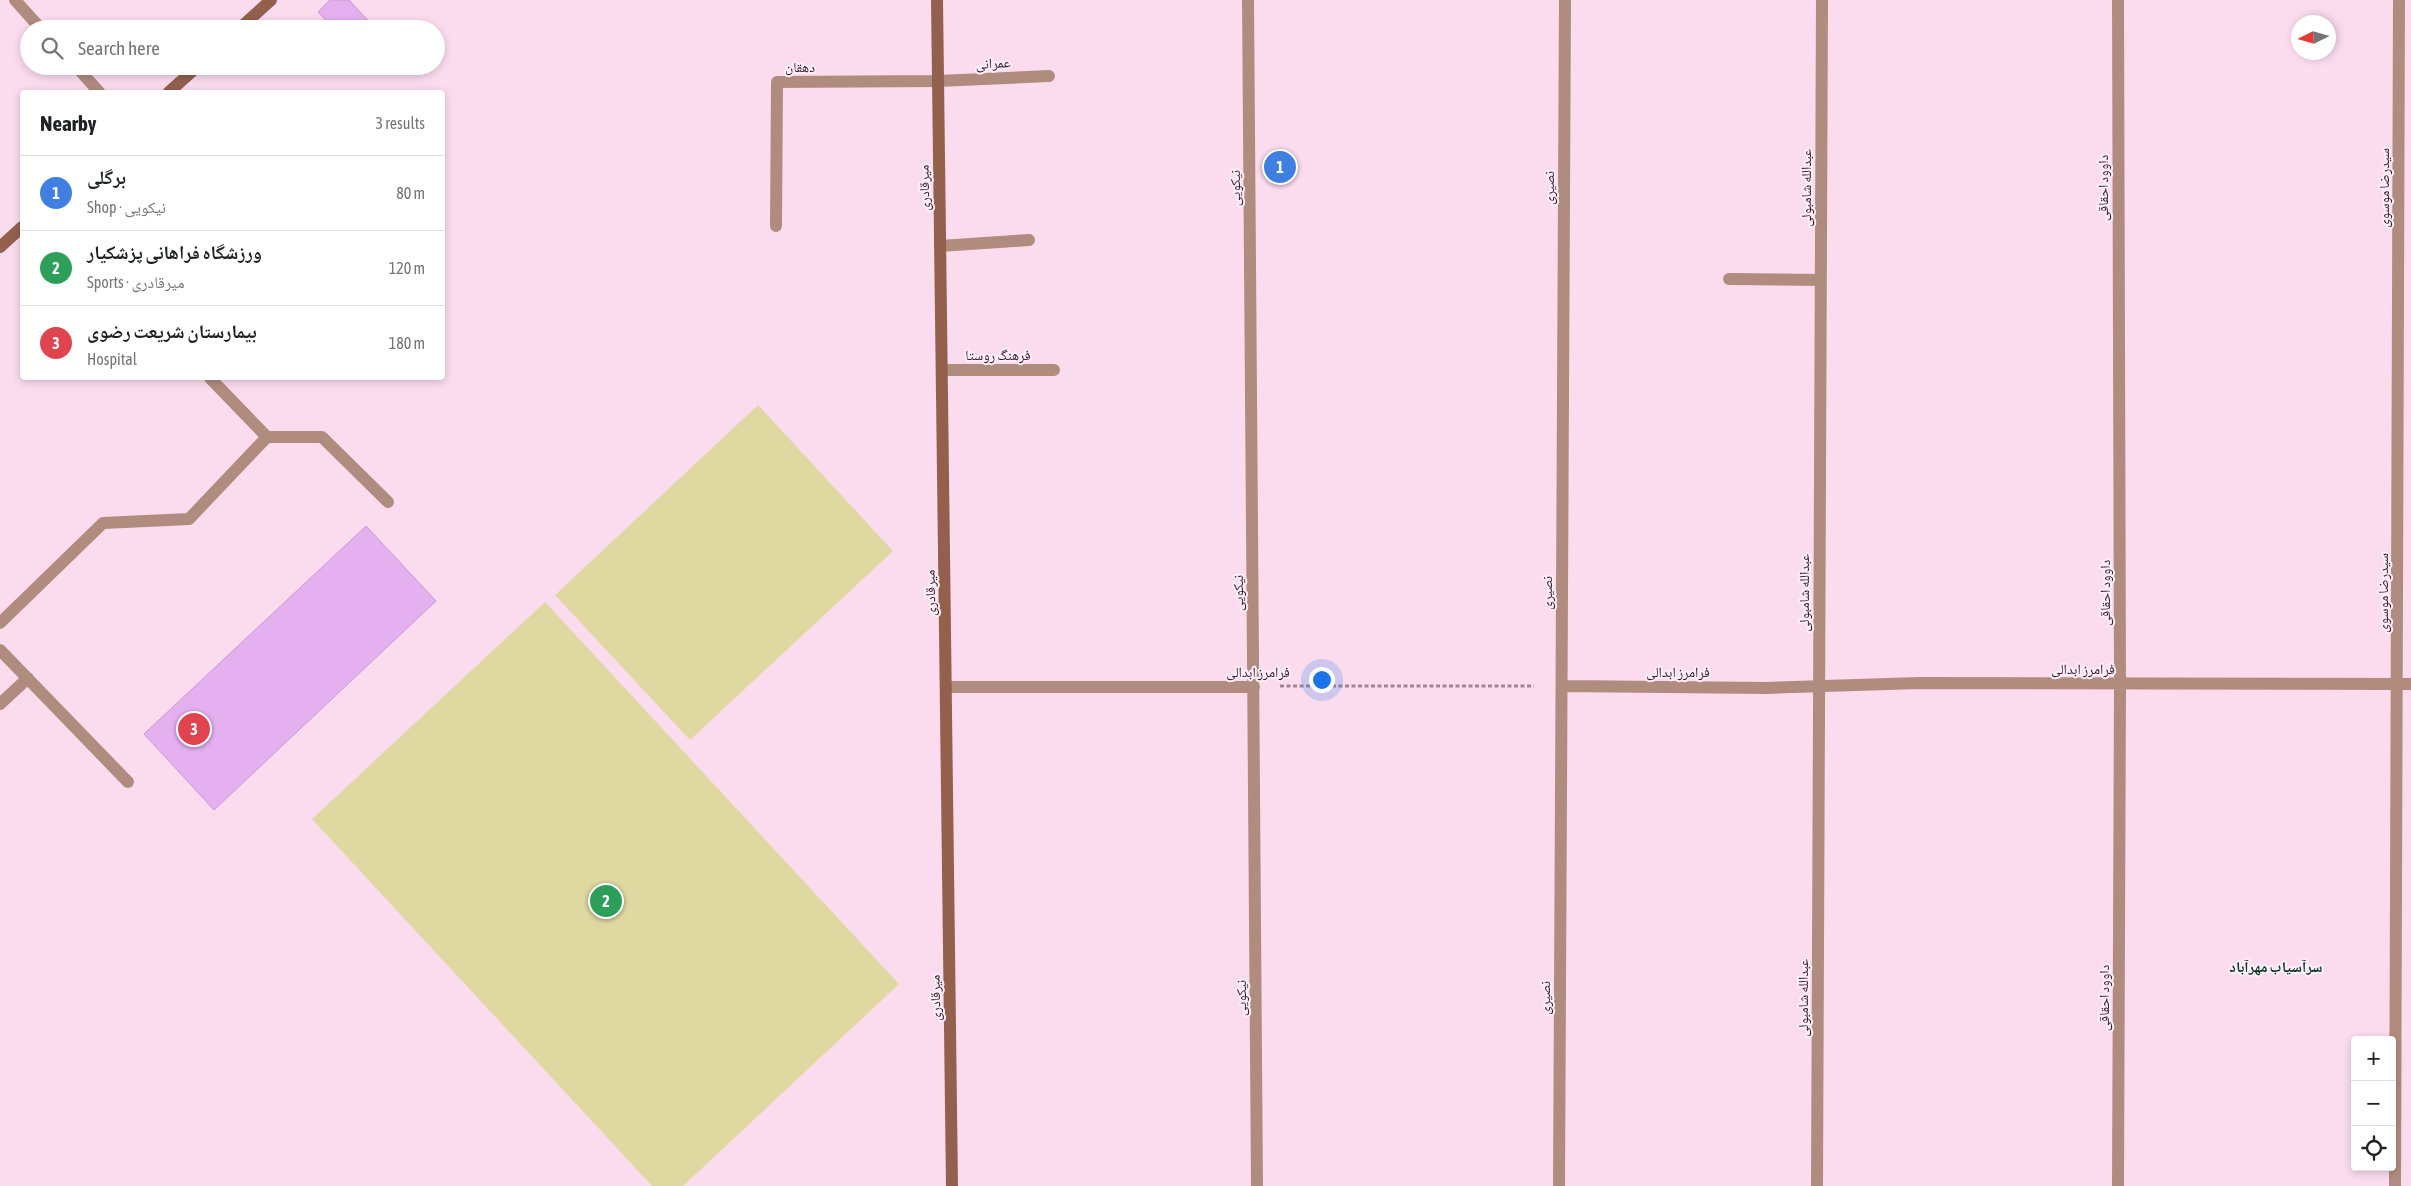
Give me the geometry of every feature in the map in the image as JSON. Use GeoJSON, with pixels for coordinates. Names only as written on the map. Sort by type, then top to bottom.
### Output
{"type":"FeatureCollection","features":[{"type":"Feature","properties":{"kind":"street"},"geometry":{"type":"LineString","coordinates":[[15,0],[33,20]]}},
{"type":"Feature","properties":{"kind":"street"},"geometry":{"type":"LineString","coordinates":[[249,20],[271,0]]}},
{"type":"Feature","properties":{"kind":"street","name":"میرقادری"},"geometry":{"type":"LineString","coordinates":[[937,0],[952,1186]]}},
{"type":"Feature","properties":{"kind":"street","name":"نیکویی"},"geometry":{"type":"LineString","coordinates":[[1248,0],[1258,1186]]}},
{"type":"Feature","properties":{"kind":"street","name":"نصیری"},"geometry":{"type":"LineString","coordinates":[[1559,1186],[1565,0]]}},
{"type":"Feature","properties":{"kind":"street","name":"عبدالله شامبولی"},"geometry":{"type":"LineString","coordinates":[[1817,1186],[1822,0]]}},
{"type":"Feature","properties":{"kind":"street","name":"داوود احقاقی"},"geometry":{"type":"LineString","coordinates":[[2118,0],[2120,685],[2118,1186]]}},
{"type":"Feature","properties":{"kind":"street","name":"سیدرضا موسوی"},"geometry":{"type":"LineString","coordinates":[[2395,1186],[2400,0]]}},
{"type":"Feature","properties":{"kind":"street"},"geometry":{"type":"LineString","coordinates":[[84,75],[97,90]]}},
{"type":"Feature","properties":{"kind":"street"},"geometry":{"type":"LineString","coordinates":[[171,90],[188,75]]}},
{"type":"Feature","properties":{"kind":"street","name":"عمرانی"},"geometry":{"type":"LineString","coordinates":[[938,81],[1049,76]]}},
{"type":"Feature","properties":{"kind":"street","name":"دهقان"},"geometry":{"type":"LineString","coordinates":[[776,226],[777,82],[938,81]]}},
{"type":"Feature","properties":{"kind":"street"},"geometry":{"type":"LineString","coordinates":[[0,247],[20,229]]}},
{"type":"Feature","properties":{"kind":"street"},"geometry":{"type":"LineString","coordinates":[[940,246],[1029,240]]}},
{"type":"Feature","properties":{"kind":"street"},"geometry":{"type":"LineString","coordinates":[[1729,279],[1821,280]]}},
{"type":"Feature","properties":{"kind":"street","name":"فرهنگ روستا"},"geometry":{"type":"LineString","coordinates":[[942,370],[1054,370]]}},
{"type":"Feature","properties":{"kind":"street"},"geometry":{"type":"LineString","coordinates":[[212,380],[267,437],[322,437],[388,502]]}},
{"type":"Feature","properties":{"kind":"street"},"geometry":{"type":"LineString","coordinates":[[0,622],[103,523],[189,518],[267,437]]}},
{"type":"Feature","properties":{"kind":"street"},"geometry":{"type":"LineString","coordinates":[[0,650],[128,782]]}},
{"type":"Feature","properties":{"kind":"street"},"geometry":{"type":"LineString","coordinates":[[0,704],[28,678]]}},
{"type":"Feature","properties":{"kind":"street","name":"فرامرز ابدالی"},"geometry":{"type":"LineString","coordinates":[[1562,686],[1819,686],[1919,683],[2120,685],[2411,684]]}},
{"type":"Feature","properties":{"kind":"street","name":"فرامرز ابدالی"},"geometry":{"type":"LineString","coordinates":[[946,688],[1254,686]]}},
{"type":"Feature","properties":{"kind":"path","name":"فرامرز ابدالی"},"geometry":{"type":"LineString","coordinates":[[1254,686],[1562,686]]}},
{"type":"Feature","properties":{"kind":"shaded area"},"geometry":{"type":"Polygon","coordinates":[[[758,405],[893,551],[690,740],[555,595],[758,405]]]}},
{"type":"Feature","properties":{"kind":"shaded area"},"geometry":{"type":"Polygon","coordinates":[[[545,602],[899,984],[683,1186],[652,1186],[312,819],[545,602]]]}},
{"type":"Feature","properties":{"kind":"building"},"geometry":{"type":"Polygon","coordinates":[[[330,0],[349,0],[368,20],[326,20],[318,12],[330,0]]]}},
{"type":"Feature","properties":{"kind":"building"},"geometry":{"type":"Polygon","coordinates":[[[366,526],[436,601],[214,810],[144,734],[366,526]]]}},
{"type":"Feature","properties":{"kind":"place","name":"برگلی"},"geometry":{"type":"Point","coordinates":[1280,167]}},
{"type":"Feature","properties":{"kind":"place","name":"بیمارستان شریعت رضوی"},"geometry":{"type":"Point","coordinates":[194,729]}},
{"type":"Feature","properties":{"kind":"place","name":"ورزشگاه فراهانی پزشکیار"},"geometry":{"type":"Point","coordinates":[606,901]}},
{"type":"Feature","properties":{"kind":"district","name":"سرآسیاب مهرآباد"},"geometry":{"type":"Point","coordinates":[2276,966]}}]}
